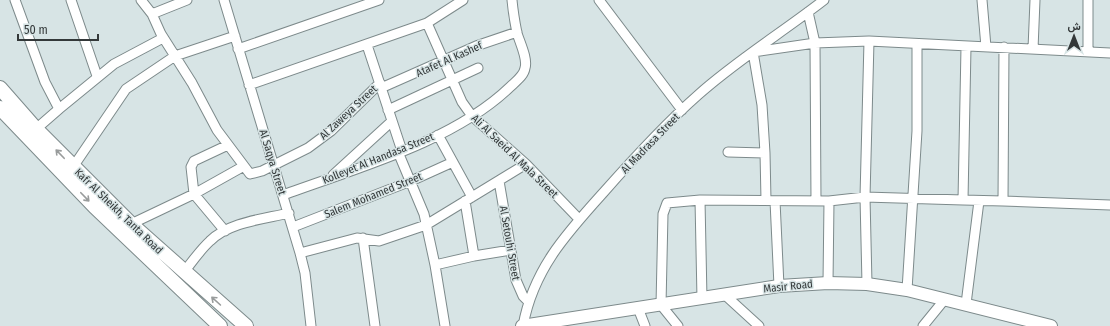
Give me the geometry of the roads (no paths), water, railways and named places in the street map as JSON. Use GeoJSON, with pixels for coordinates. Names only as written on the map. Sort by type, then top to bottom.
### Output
{"type":"FeatureCollection","features":[{"type":"Feature","properties":{"kind":"main road","name":"Kafr Al Sheikh, Tanta Road"},"geometry":{"type":"LineString","coordinates":[[0,88],[73,168],[184,272],[246,326]]}},
{"type":"Feature","properties":{"kind":"main road","name":"Kafr Al Sheikh, Tanta Road"},"geometry":{"type":"LineString","coordinates":[[0,108],[95,207],[220,326]]}},
{"type":"Feature","properties":{"kind":"street"},"geometry":{"type":"LineString","coordinates":[[15,0],[45,82],[59,109]]}},
{"type":"Feature","properties":{"kind":"street"},"geometry":{"type":"LineString","coordinates":[[71,0],[97,76]]}},
{"type":"Feature","properties":{"kind":"street"},"geometry":{"type":"LineString","coordinates":[[132,224],[194,194],[244,166],[217,130],[192,83],[163,38],[152,14],[141,0]]}},
{"type":"Feature","properties":{"kind":"street"},"geometry":{"type":"LineString","coordinates":[[152,14],[188,0]]}},
{"type":"Feature","properties":{"kind":"street","name":"Al Saqya Street"},"geometry":{"type":"LineString","coordinates":[[224,0],[300,253],[305,273],[311,326]]}},
{"type":"Feature","properties":{"kind":"street"},"geometry":{"type":"LineString","coordinates":[[238,49],[379,0]]}},
{"type":"Feature","properties":{"kind":"street"},"geometry":{"type":"LineString","coordinates":[[249,85],[367,45],[426,23],[463,0]]}},
{"type":"Feature","properties":{"kind":"street","name":"Kolleyet Al Handasa Street"},"geometry":{"type":"LineString","coordinates":[[283,195],[400,151],[438,135],[472,116],[506,90],[524,73],[526,65],[517,32],[512,0]]}},
{"type":"Feature","properties":{"kind":"street"},"geometry":{"type":"LineString","coordinates":[[599,0],[682,110]]}},
{"type":"Feature","properties":{"kind":"street","name":"Al Madrasa Street"},"geometry":{"type":"LineString","coordinates":[[523,326],[529,302],[538,279],[549,258],[579,219],[625,168],[682,110],[715,80],[824,0]]}},
{"type":"Feature","properties":{"kind":"street"},"geometry":{"type":"LineString","coordinates":[[982,0],[986,47]]}},
{"type":"Feature","properties":{"kind":"street"},"geometry":{"type":"LineString","coordinates":[[1033,48],[1035,0]]}},
{"type":"Feature","properties":{"kind":"street"},"geometry":{"type":"LineString","coordinates":[[1088,0],[1088,52]]}},
{"type":"Feature","properties":{"kind":"street"},"geometry":{"type":"LineString","coordinates":[[808,12],[815,43],[816,201]]}},
{"type":"Feature","properties":{"kind":"street","name":"Ali Al Saeid Al Mala Street"},"geometry":{"type":"LineString","coordinates":[[426,23],[462,102],[472,116],[526,164],[579,219]]}},
{"type":"Feature","properties":{"kind":"street","name":"Atafet Al Kashef"},"geometry":{"type":"LineString","coordinates":[[381,86],[476,46],[517,32]]}},
{"type":"Feature","properties":{"kind":"street"},"geometry":{"type":"LineString","coordinates":[[73,168],[126,89],[175,56],[235,36]]}},
{"type":"Feature","properties":{"kind":"street"},"geometry":{"type":"LineString","coordinates":[[36,129],[97,76],[124,58],[163,38]]}},
{"type":"Feature","properties":{"kind":"street"},"geometry":{"type":"LineString","coordinates":[[779,286],[765,153],[762,105],[753,52],[815,43],[869,41],[917,45],[1033,48],[1110,53]]}},
{"type":"Feature","properties":{"kind":"street"},"geometry":{"type":"LineString","coordinates":[[866,284],[865,197],[869,41]]}},
{"type":"Feature","properties":{"kind":"street"},"geometry":{"type":"LineString","coordinates":[[367,45],[392,121],[400,151],[426,225],[435,265],[445,326]]}},
{"type":"Feature","properties":{"kind":"street"},"geometry":{"type":"LineString","coordinates":[[907,290],[917,131],[917,45]]}},
{"type":"Feature","properties":{"kind":"street"},"geometry":{"type":"LineString","coordinates":[[963,200],[966,47]]}},
{"type":"Feature","properties":{"kind":"street"},"geometry":{"type":"LineString","coordinates":[[1003,201],[1004,47]]}},
{"type":"Feature","properties":{"kind":"street"},"geometry":{"type":"LineString","coordinates":[[388,110],[478,68]]}},
{"type":"Feature","properties":{"kind":"street","name":"Al Zaweya Street"},"geometry":{"type":"LineString","coordinates":[[244,166],[251,174],[274,165],[308,148],[331,131],[381,86]]}},
{"type":"Feature","properties":{"kind":"street"},"geometry":{"type":"LineString","coordinates":[[329,178],[392,121]]}},
{"type":"Feature","properties":{"kind":"street"},"geometry":{"type":"LineString","coordinates":[[438,135],[453,162],[469,199],[474,256]]}},
{"type":"Feature","properties":{"kind":"street"},"geometry":{"type":"LineString","coordinates":[[225,231],[194,194],[191,167],[193,162],[228,145]]}},
{"type":"Feature","properties":{"kind":"street"},"geometry":{"type":"LineString","coordinates":[[728,152],[765,153]]}},
{"type":"Feature","properties":{"kind":"street","name":"Salem Mohamed Street"},"geometry":{"type":"LineString","coordinates":[[293,227],[411,181],[453,162]]}},
{"type":"Feature","properties":{"kind":"street"},"geometry":{"type":"LineString","coordinates":[[300,253],[363,238],[372,241],[379,241],[426,225],[526,164]]}},
{"type":"Feature","properties":{"kind":"street","name":"Al Setouhi Street"},"geometry":{"type":"LineString","coordinates":[[499,181],[516,280],[523,296],[529,302]]}},
{"type":"Feature","properties":{"kind":"street"},"geometry":{"type":"LineString","coordinates":[[678,326],[661,305],[664,208],[667,204],[700,200],[829,201],[865,197],[1110,205]]}},
{"type":"Feature","properties":{"kind":"street"},"geometry":{"type":"LineString","coordinates":[[700,200],[702,299]]}},
{"type":"Feature","properties":{"kind":"street"},"geometry":{"type":"LineString","coordinates":[[828,283],[829,201]]}},
{"type":"Feature","properties":{"kind":"street"},"geometry":{"type":"LineString","coordinates":[[966,304],[979,201]]}},
{"type":"Feature","properties":{"kind":"street"},"geometry":{"type":"LineString","coordinates":[[184,272],[211,240],[225,231],[251,222],[289,213]]}},
{"type":"Feature","properties":{"kind":"street"},"geometry":{"type":"LineString","coordinates":[[363,238],[375,326]]}},
{"type":"Feature","properties":{"kind":"street"},"geometry":{"type":"LineString","coordinates":[[435,265],[474,256],[511,250]]}},
{"type":"Feature","properties":{"kind":"street","name":"Masir Road"},"geometry":{"type":"LineString","coordinates":[[523,326],[779,286],[828,283],[866,284],[907,290],[1043,325]]}},
{"type":"Feature","properties":{"kind":"street"},"geometry":{"type":"LineString","coordinates":[[725,295],[759,326]]}},
{"type":"Feature","properties":{"kind":"street"},"geometry":{"type":"LineString","coordinates":[[923,326],[945,299]]}},
{"type":"Feature","properties":{"kind":"street"},"geometry":{"type":"LineString","coordinates":[[638,308],[645,326]]}}]}
